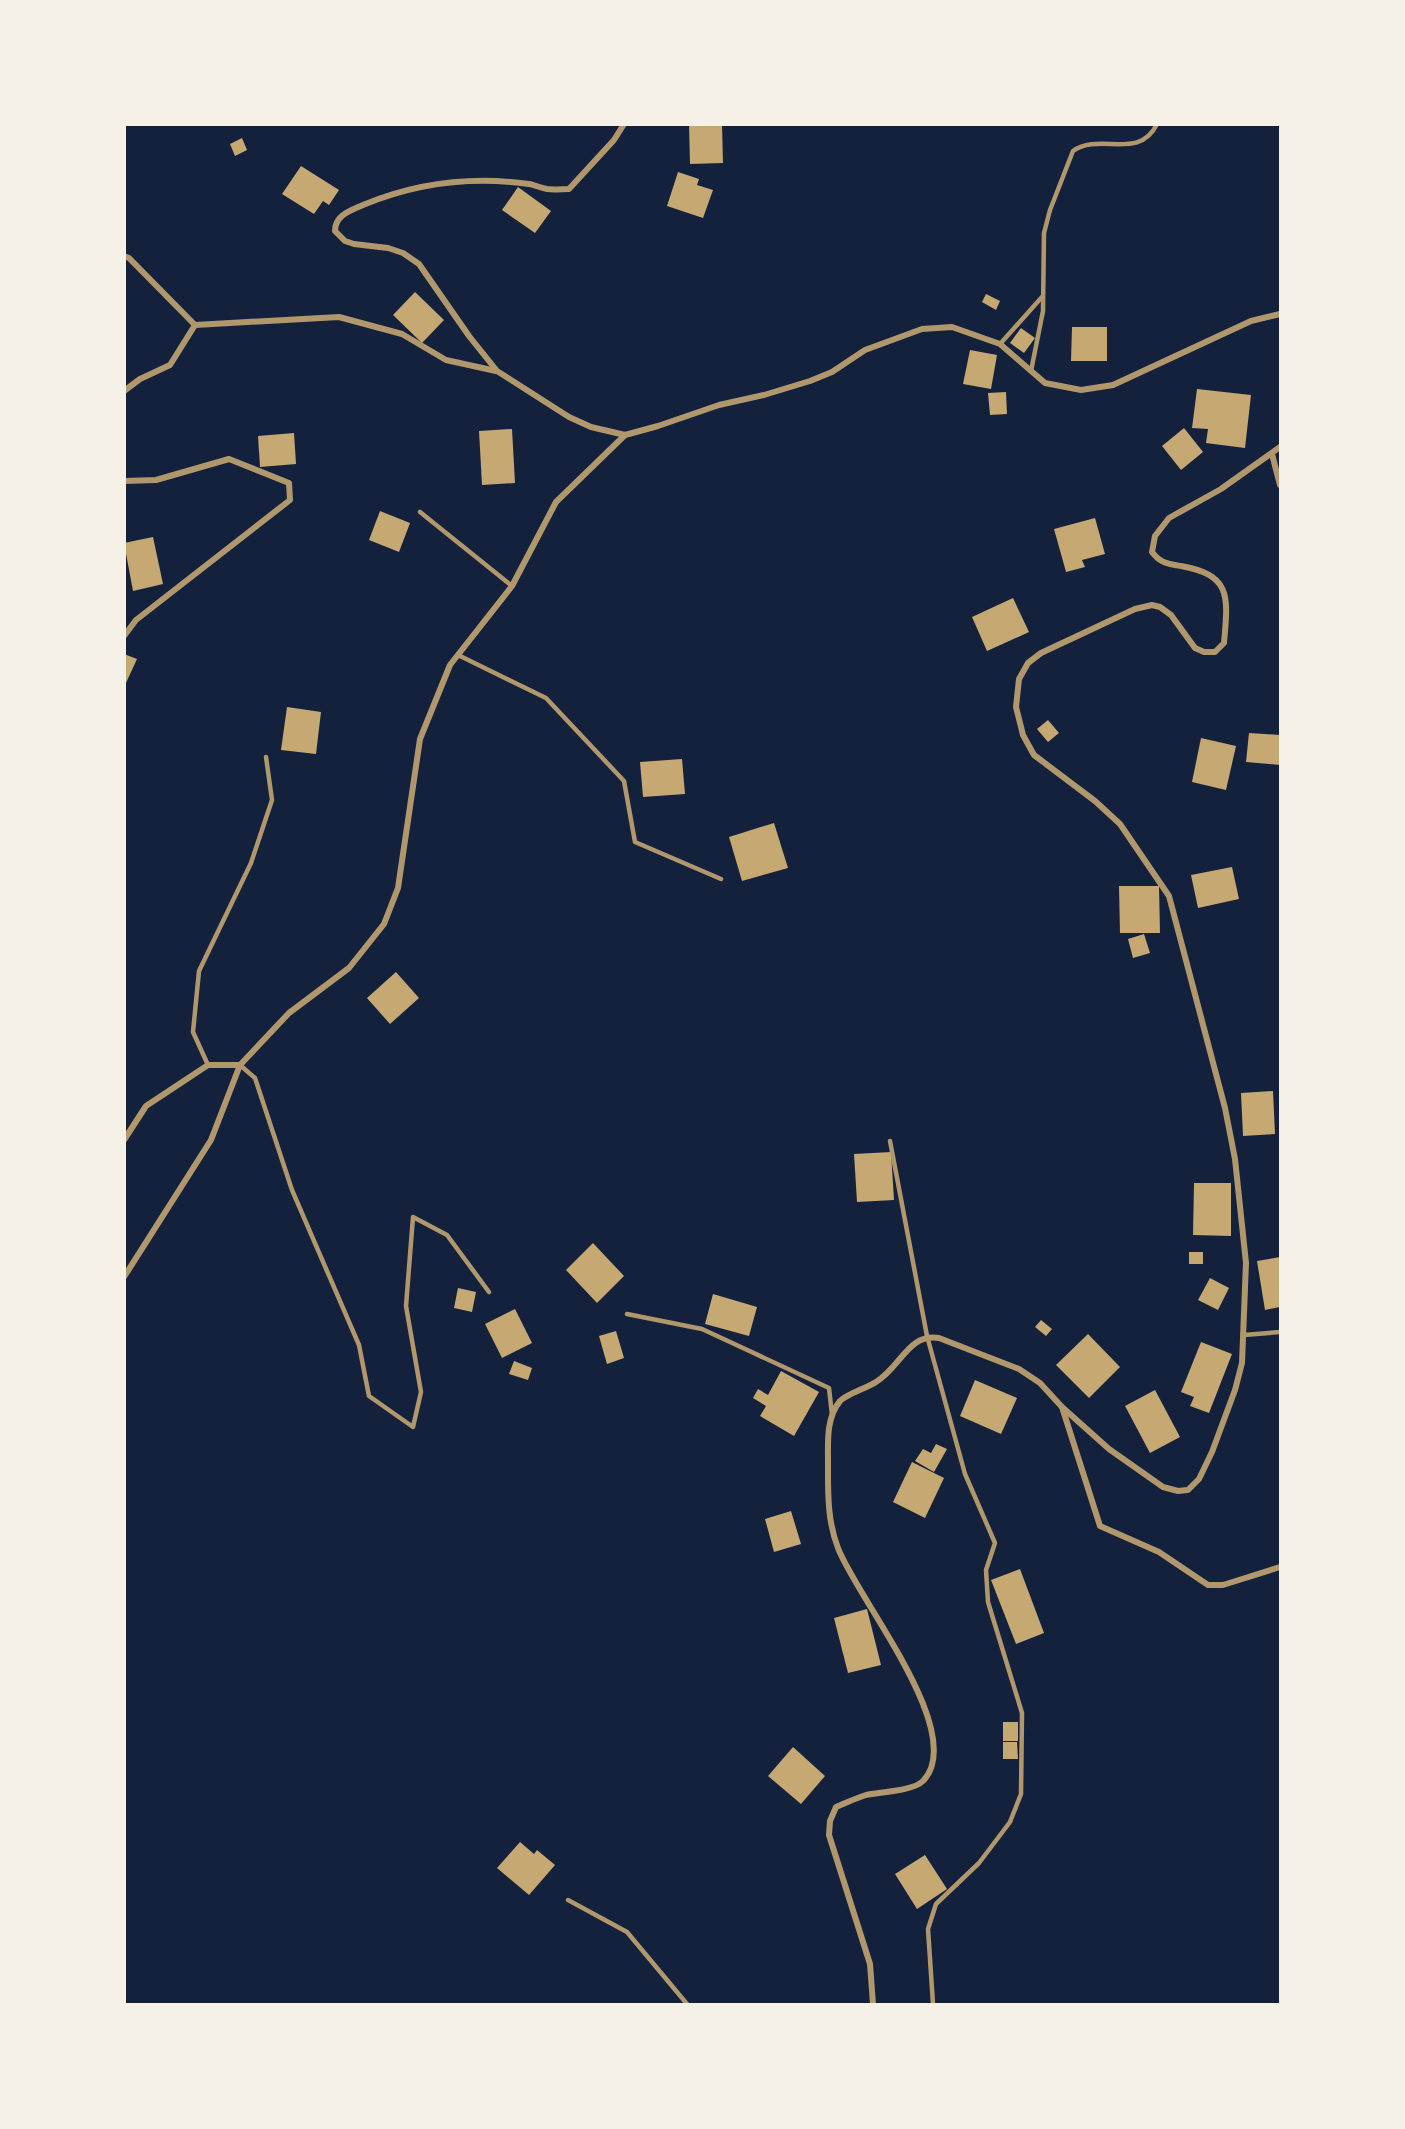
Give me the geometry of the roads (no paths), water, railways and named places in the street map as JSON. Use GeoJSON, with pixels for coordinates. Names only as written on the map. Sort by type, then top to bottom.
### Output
{"type":"FeatureCollection","features":[{"type":"Feature","properties":{"kind":"street"},"geometry":{"type":"LineString","coordinates":[[624,124],[614,140],[569,189],[548,189],[530,184],[480,181],[446,182],[391,194],[340,216],[335,224],[335,231],[345,241],[396,250],[411,257],[419,264],[469,336],[497,371],[569,417],[591,427],[625,435],[718,405],[764,395],[810,381],[832,372],[865,350],[922,329],[952,327],[1000,344],[1045,383],[1081,390],[1113,385],[1251,321],[1281,314]]}},
{"type":"Feature","properties":{"kind":"street"},"geometry":{"type":"LineString","coordinates":[[124,256],[129,258],[195,325],[339,317],[402,334],[446,360],[497,371]]}},
{"type":"Feature","properties":{"kind":"street"},"geometry":{"type":"LineString","coordinates":[[124,391],[170,365],[195,325]]}},
{"type":"Feature","properties":{"kind":"street"},"geometry":{"type":"LineString","coordinates":[[124,1277],[211,1140],[240,1065],[289,1013],[349,968],[384,924],[398,888],[420,740],[450,665],[512,586],[556,502],[625,435]]}},
{"type":"Feature","properties":{"kind":"street"},"geometry":{"type":"LineString","coordinates":[[873,2004],[870,1964],[829,1835],[830,1821],[836,1807],[864,1795],[909,1787],[922,1782],[933,1764],[933,1739],[927,1709],[838,1549],[828,1512],[828,1439],[832,1415],[845,1397],[864,1390],[885,1377],[910,1346],[927,1336],[939,1338],[1019,1369],[1040,1383],[1062,1407],[1109,1449],[1163,1487],[1178,1491],[1188,1490],[1200,1479],[1212,1452],[1242,1363],[1246,1263],[1235,1159],[1225,1108],[1169,896],[1120,824],[1095,801],[1034,754],[1023,735],[1016,707],[1019,679],[1028,663],[1041,652],[1135,609],[1152,605],[1160,607],[1171,615],[1195,648],[1204,652],[1215,652],[1224,643],[1226,618],[1223,588],[1214,576],[1200,569],[1158,561],[1152,552],[1155,536],[1169,518],[1221,489],[1281,447]]}},
{"type":"Feature","properties":{"kind":"street"},"geometry":{"type":"LineString","coordinates":[[1272,454],[1281,485]]}},
{"type":"Feature","properties":{"kind":"street"},"geometry":{"type":"LineString","coordinates":[[124,481],[156,480],[229,459],[289,483],[290,500],[136,620],[124,636]]}},
{"type":"Feature","properties":{"kind":"street"},"geometry":{"type":"LineString","coordinates":[[124,1140],[146,1106],[208,1065],[240,1065]]}},
{"type":"Feature","properties":{"kind":"street"},"geometry":{"type":"LineString","coordinates":[[1062,1407],[1100,1526],[1159,1552],[1208,1585],[1223,1586],[1281,1567]]}},
{"type":"Feature","properties":{"kind":"lane"},"geometry":{"type":"LineString","coordinates":[[1031,371],[1043,311],[1044,233],[1050,210],[1073,151],[1079,147],[1100,144],[1137,144],[1151,136],[1157,124]]}},
{"type":"Feature","properties":{"kind":"lane"},"geometry":{"type":"LineString","coordinates":[[1000,344],[1042,297]]}},
{"type":"Feature","properties":{"kind":"lane"},"geometry":{"type":"LineString","coordinates":[[420,512],[512,586]]}},
{"type":"Feature","properties":{"kind":"lane"},"geometry":{"type":"LineString","coordinates":[[458,655],[546,698],[554,706],[624,781],[635,842],[721,879]]}},
{"type":"Feature","properties":{"kind":"lane"},"geometry":{"type":"LineString","coordinates":[[208,1065],[193,1032],[199,971],[251,863],[272,800],[267,758]]}},
{"type":"Feature","properties":{"kind":"lane"},"geometry":{"type":"LineString","coordinates":[[240,1065],[255,1078],[292,1190],[358,1345],[369,1396],[413,1427],[421,1392],[406,1306],[413,1216],[447,1235],[489,1292]]}},
{"type":"Feature","properties":{"kind":"lane"},"geometry":{"type":"LineString","coordinates":[[891,1141],[927,1336],[965,1474],[995,1543],[986,1570],[988,1602],[1022,1713],[1020,1794],[1010,1822],[979,1863],[936,1904],[928,1929],[933,2004]]}},
{"type":"Feature","properties":{"kind":"lane"},"geometry":{"type":"LineString","coordinates":[[627,1314],[702,1329],[828,1388],[832,1415]]}},
{"type":"Feature","properties":{"kind":"lane"},"geometry":{"type":"LineString","coordinates":[[1244,1335],[1281,1332]]}},
{"type":"Feature","properties":{"kind":"lane"},"geometry":{"type":"LineString","coordinates":[[568,1900],[627,1932],[687,2004]]}}]}
